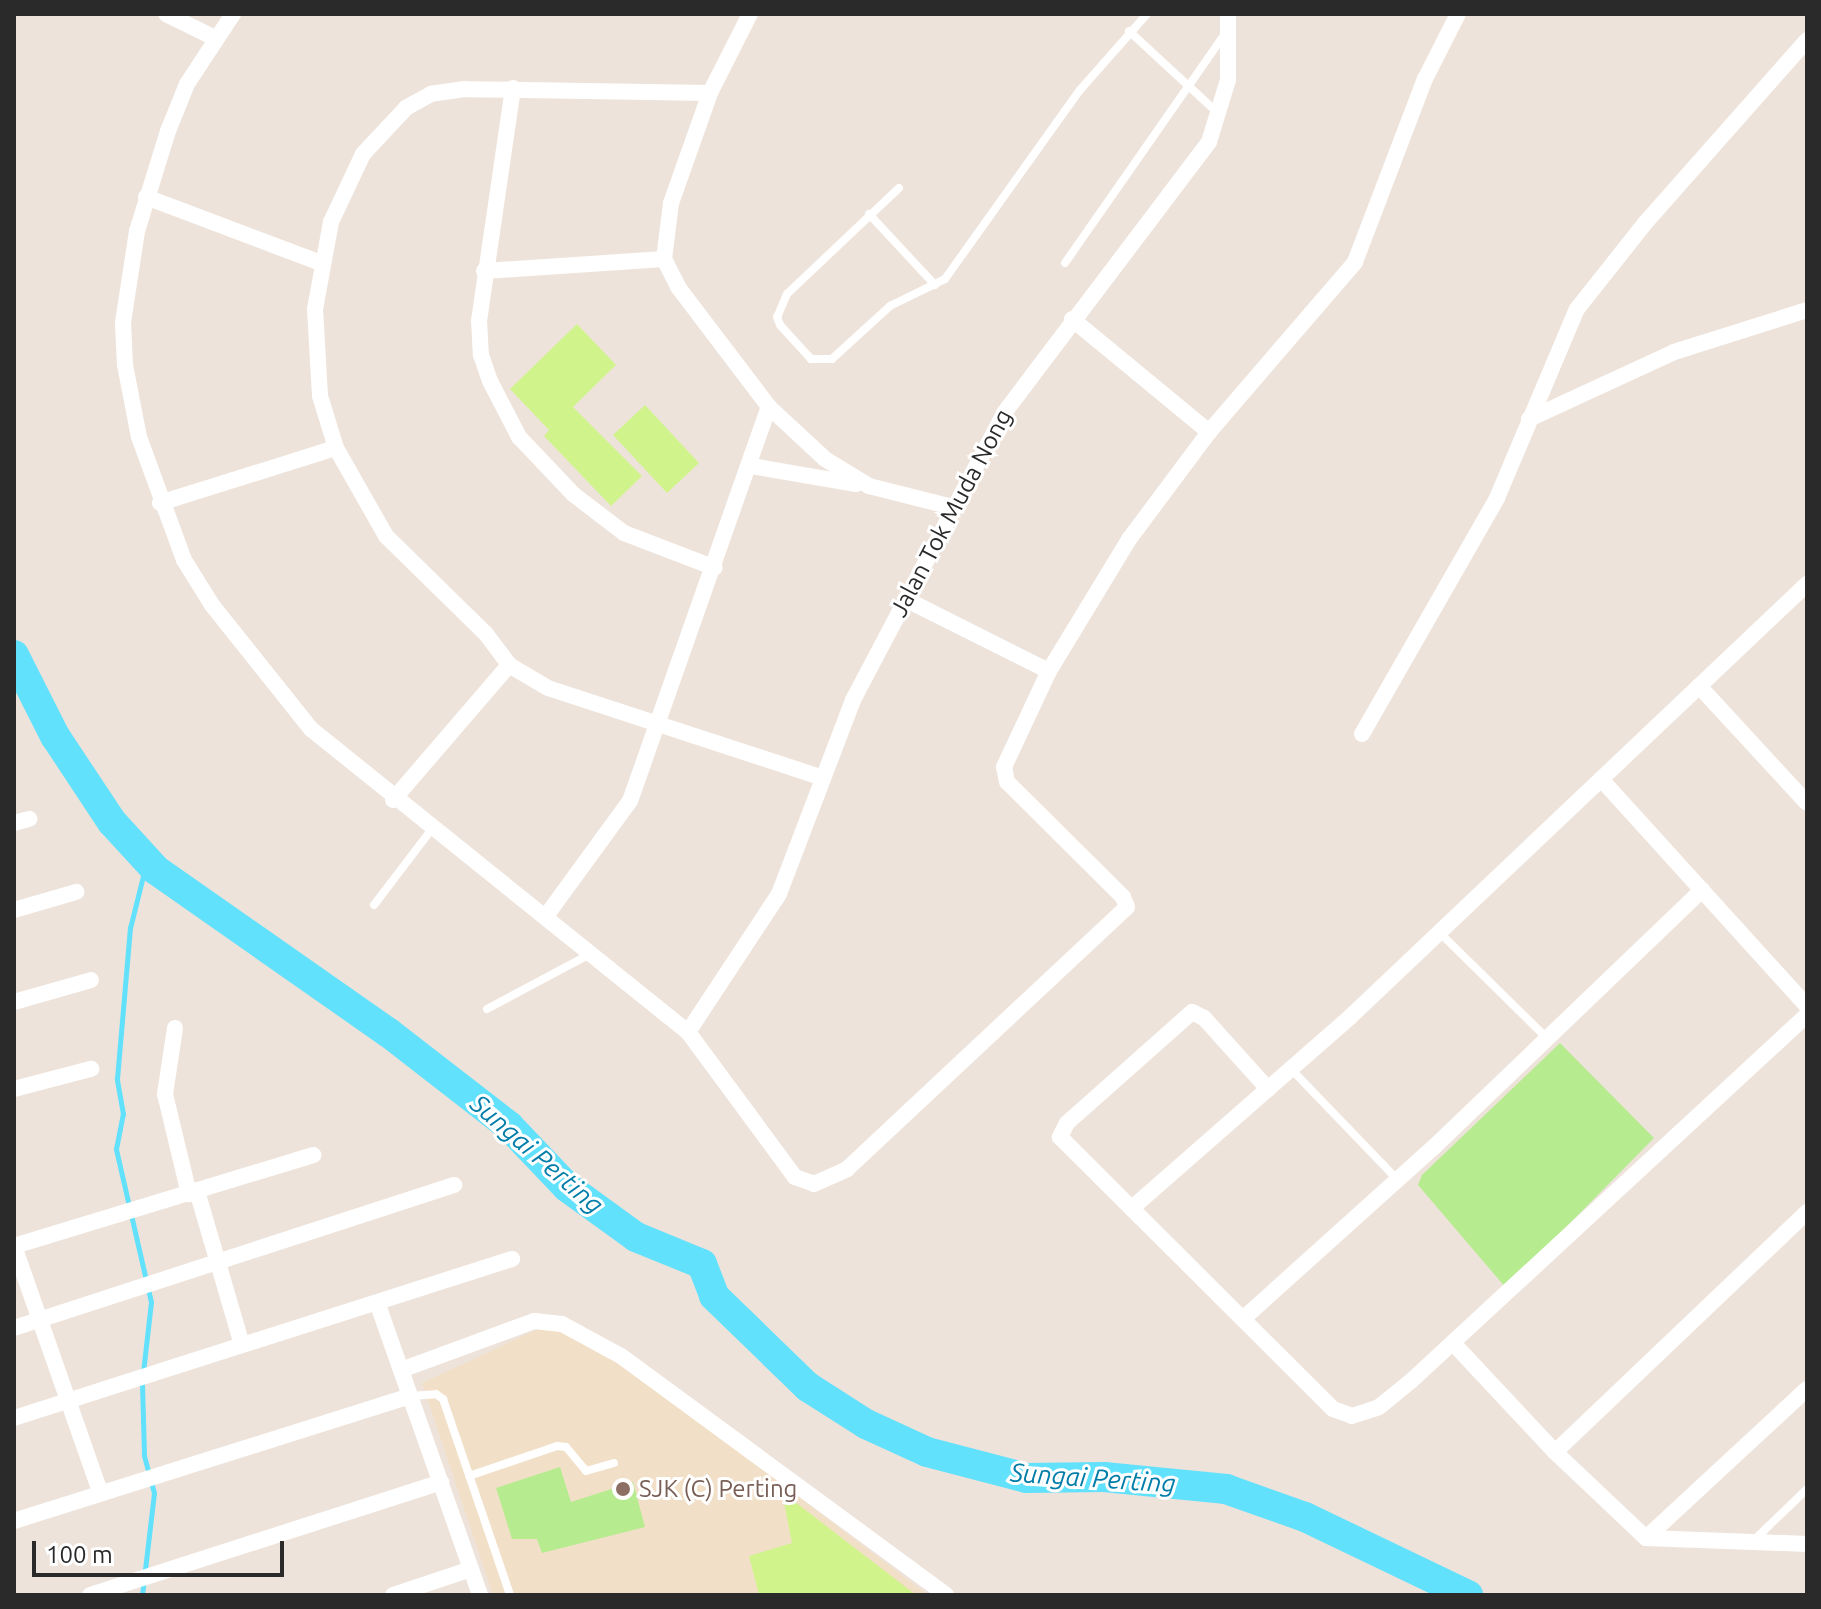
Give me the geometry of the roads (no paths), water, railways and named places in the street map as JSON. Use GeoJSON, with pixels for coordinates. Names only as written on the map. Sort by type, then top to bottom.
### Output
{"type":"FeatureCollection","features":[{"type":"Feature","properties":{"kind":"street"},"geometry":{"type":"LineString","coordinates":[[166,14],[215,38]]}},
{"type":"Feature","properties":{"kind":"street"},"geometry":{"type":"LineString","coordinates":[[233,14],[187,84],[146,197],[127,278],[124,351],[139,437],[160,503],[197,584],[286,701],[393,800],[546,916],[688,1032],[795,1177],[819,1183],[847,1169],[1125,910],[1123,897],[1004,779],[1004,767],[1049,671],[1130,538],[1209,432],[1355,262],[1425,79],[1458,14]]}},
{"type":"Feature","properties":{"kind":"street"},"geometry":{"type":"LineString","coordinates":[[750,14],[710,93],[671,203],[664,259],[678,287],[769,407],[825,459],[869,486]]}},
{"type":"Feature","properties":{"kind":"street","name":"Jalan Tok Muda Nong"},"geometry":{"type":"LineString","coordinates":[[688,1032],[779,894],[853,700],[1004,413],[1072,319],[1198,161],[1219,114],[1228,80],[1228,21]]}},
{"type":"Feature","properties":{"kind":"street"},"geometry":{"type":"LineString","coordinates":[[1362,734],[1497,498],[1529,419],[1589,292],[1807,40]]}},
{"type":"Feature","properties":{"kind":"street"},"geometry":{"type":"LineString","coordinates":[[710,93],[513,88],[431,94],[406,108],[363,154],[331,222],[321,263],[314,349],[320,396],[336,448],[361,499],[402,557],[486,634],[509,665],[548,688],[823,778]]}},
{"type":"Feature","properties":{"kind":"street"},"geometry":{"type":"LineString","coordinates":[[513,88],[484,271],[481,355],[519,437],[573,494],[624,533],[715,568]]}},
{"type":"Feature","properties":{"kind":"street"},"geometry":{"type":"LineString","coordinates":[[146,197],[321,263]]}},
{"type":"Feature","properties":{"kind":"street"},"geometry":{"type":"LineString","coordinates":[[484,271],[664,259]]}},
{"type":"Feature","properties":{"kind":"street"},"geometry":{"type":"LineString","coordinates":[[1529,419],[1674,352],[1807,310]]}},
{"type":"Feature","properties":{"kind":"street"},"geometry":{"type":"LineString","coordinates":[[1072,319],[1209,432]]}},
{"type":"Feature","properties":{"kind":"street"},"geometry":{"type":"LineString","coordinates":[[546,916],[620,820],[660,726],[769,407]]}},
{"type":"Feature","properties":{"kind":"street"},"geometry":{"type":"LineString","coordinates":[[160,503],[336,448]]}},
{"type":"Feature","properties":{"kind":"street"},"geometry":{"type":"LineString","coordinates":[[751,466],[869,486],[952,507]]}},
{"type":"Feature","properties":{"kind":"street"},"geometry":{"type":"LineString","coordinates":[[1132,1208],[1440,933],[1807,584]]}},
{"type":"Feature","properties":{"kind":"street"},"geometry":{"type":"LineString","coordinates":[[905,599],[1049,671]]}},
{"type":"Feature","properties":{"kind":"street"},"geometry":{"type":"LineString","coordinates":[[393,800],[509,665]]}},
{"type":"Feature","properties":{"kind":"street"},"geometry":{"type":"LineString","coordinates":[[1699,686],[1807,803]]}},
{"type":"Feature","properties":{"kind":"street"},"geometry":{"type":"LineString","coordinates":[[1601,779],[1807,1006]]}},
{"type":"Feature","properties":{"kind":"street"},"geometry":{"type":"LineString","coordinates":[[1245,1317],[1397,1179],[1702,890]]}},
{"type":"Feature","properties":{"kind":"street"},"geometry":{"type":"LineString","coordinates":[[14,910],[76,892]]}},
{"type":"Feature","properties":{"kind":"street"},"geometry":{"type":"LineString","coordinates":[[14,1002],[91,980]]}},
{"type":"Feature","properties":{"kind":"street"},"geometry":{"type":"LineString","coordinates":[[1268,1089],[1199,1013],[1186,1014],[1060,1131],[1068,1147],[1245,1317],[1333,1409],[1352,1416],[1379,1407],[1453,1343],[1807,1015]]}},
{"type":"Feature","properties":{"kind":"street"},"geometry":{"type":"LineString","coordinates":[[175,1028],[165,1094],[241,1341]]}},
{"type":"Feature","properties":{"kind":"street"},"geometry":{"type":"LineString","coordinates":[[14,1089],[91,1069]]}},
{"type":"Feature","properties":{"kind":"street"},"geometry":{"type":"LineString","coordinates":[[100,1491],[14,1246],[313,1155]]}},
{"type":"Feature","properties":{"kind":"street"},"geometry":{"type":"LineString","coordinates":[[14,1328],[454,1185]]}},
{"type":"Feature","properties":{"kind":"street"},"geometry":{"type":"LineString","coordinates":[[1555,1452],[1807,1212]]}},
{"type":"Feature","properties":{"kind":"street"},"geometry":{"type":"LineString","coordinates":[[14,1418],[241,1341],[378,1305],[512,1259]]}},
{"type":"Feature","properties":{"kind":"street"},"geometry":{"type":"LineString","coordinates":[[378,1305],[480,1595]]}},
{"type":"Feature","properties":{"kind":"street"},"geometry":{"type":"LineString","coordinates":[[401,1370],[534,1321],[562,1324],[621,1356],[946,1595]]}},
{"type":"Feature","properties":{"kind":"street"},"geometry":{"type":"LineString","coordinates":[[1453,1343],[1555,1452],[1646,1538],[1807,1544]]}},
{"type":"Feature","properties":{"kind":"street"},"geometry":{"type":"LineString","coordinates":[[1646,1538],[1807,1389]]}},
{"type":"Feature","properties":{"kind":"street"},"geometry":{"type":"LineString","coordinates":[[14,1521],[142,1477],[410,1396]]}},
{"type":"Feature","properties":{"kind":"street"},"geometry":{"type":"LineString","coordinates":[[90,1595],[441,1482]]}},
{"type":"Feature","properties":{"kind":"street"},"geometry":{"type":"LineString","coordinates":[[393,1595],[471,1569]]}},
{"type":"Feature","properties":{"kind":"lane"},"geometry":{"type":"LineString","coordinates":[[899,188],[803,277],[780,308],[780,325],[811,359],[832,359],[890,306],[935,285],[958,264],[1080,90],[1147,14]]}},
{"type":"Feature","properties":{"kind":"lane"},"geometry":{"type":"LineString","coordinates":[[1065,263],[1188,87],[1228,21]]}},
{"type":"Feature","properties":{"kind":"lane"},"geometry":{"type":"LineString","coordinates":[[1129,31],[1219,114]]}},
{"type":"Feature","properties":{"kind":"lane"},"geometry":{"type":"LineString","coordinates":[[869,214],[935,285]]}},
{"type":"Feature","properties":{"kind":"lane"},"geometry":{"type":"LineString","coordinates":[[374,905],[432,829]]}},
{"type":"Feature","properties":{"kind":"lane"},"geometry":{"type":"LineString","coordinates":[[1440,933],[1547,1038]]}},
{"type":"Feature","properties":{"kind":"lane"},"geometry":{"type":"LineString","coordinates":[[487,1009],[593,953]]}},
{"type":"Feature","properties":{"kind":"lane"},"geometry":{"type":"LineString","coordinates":[[1291,1069],[1397,1179]]}},
{"type":"Feature","properties":{"kind":"lane"},"geometry":{"type":"LineString","coordinates":[[410,1396],[441,1397],[510,1595]]}},
{"type":"Feature","properties":{"kind":"lane"},"geometry":{"type":"LineString","coordinates":[[469,1476],[557,1446],[566,1447],[586,1471],[614,1463]]}},
{"type":"Feature","properties":{"kind":"lane"},"geometry":{"type":"LineString","coordinates":[[1752,1542],[1807,1489]]}},
{"type":"Feature","properties":{"kind":"waterway","name":"Sungai Perting"},"geometry":{"type":"LineString","coordinates":[[14,655],[55,736],[112,822],[156,870],[389,1033],[509,1126],[567,1187],[636,1237],[702,1264],[714,1296],[808,1387],[866,1424],[927,1452],[1027,1478],[1104,1477],[1226,1489],[1305,1517],[1468,1595]]}},
{"type":"Feature","properties":{"kind":"waterway"},"geometry":{"type":"LineString","coordinates":[[143,1372],[151,1302],[116,1149],[123,1114],[117,1079],[130,928],[147,860]]}},
{"type":"Feature","properties":{"kind":"waterway"},"geometry":{"type":"LineString","coordinates":[[142,1382],[144,1455],[154,1493],[142,1595]]}},
{"type":"Feature","properties":{"kind":"place","name":"SJK (C) Perting"},"geometry":{"type":"Point","coordinates":[623,1489]}}]}
